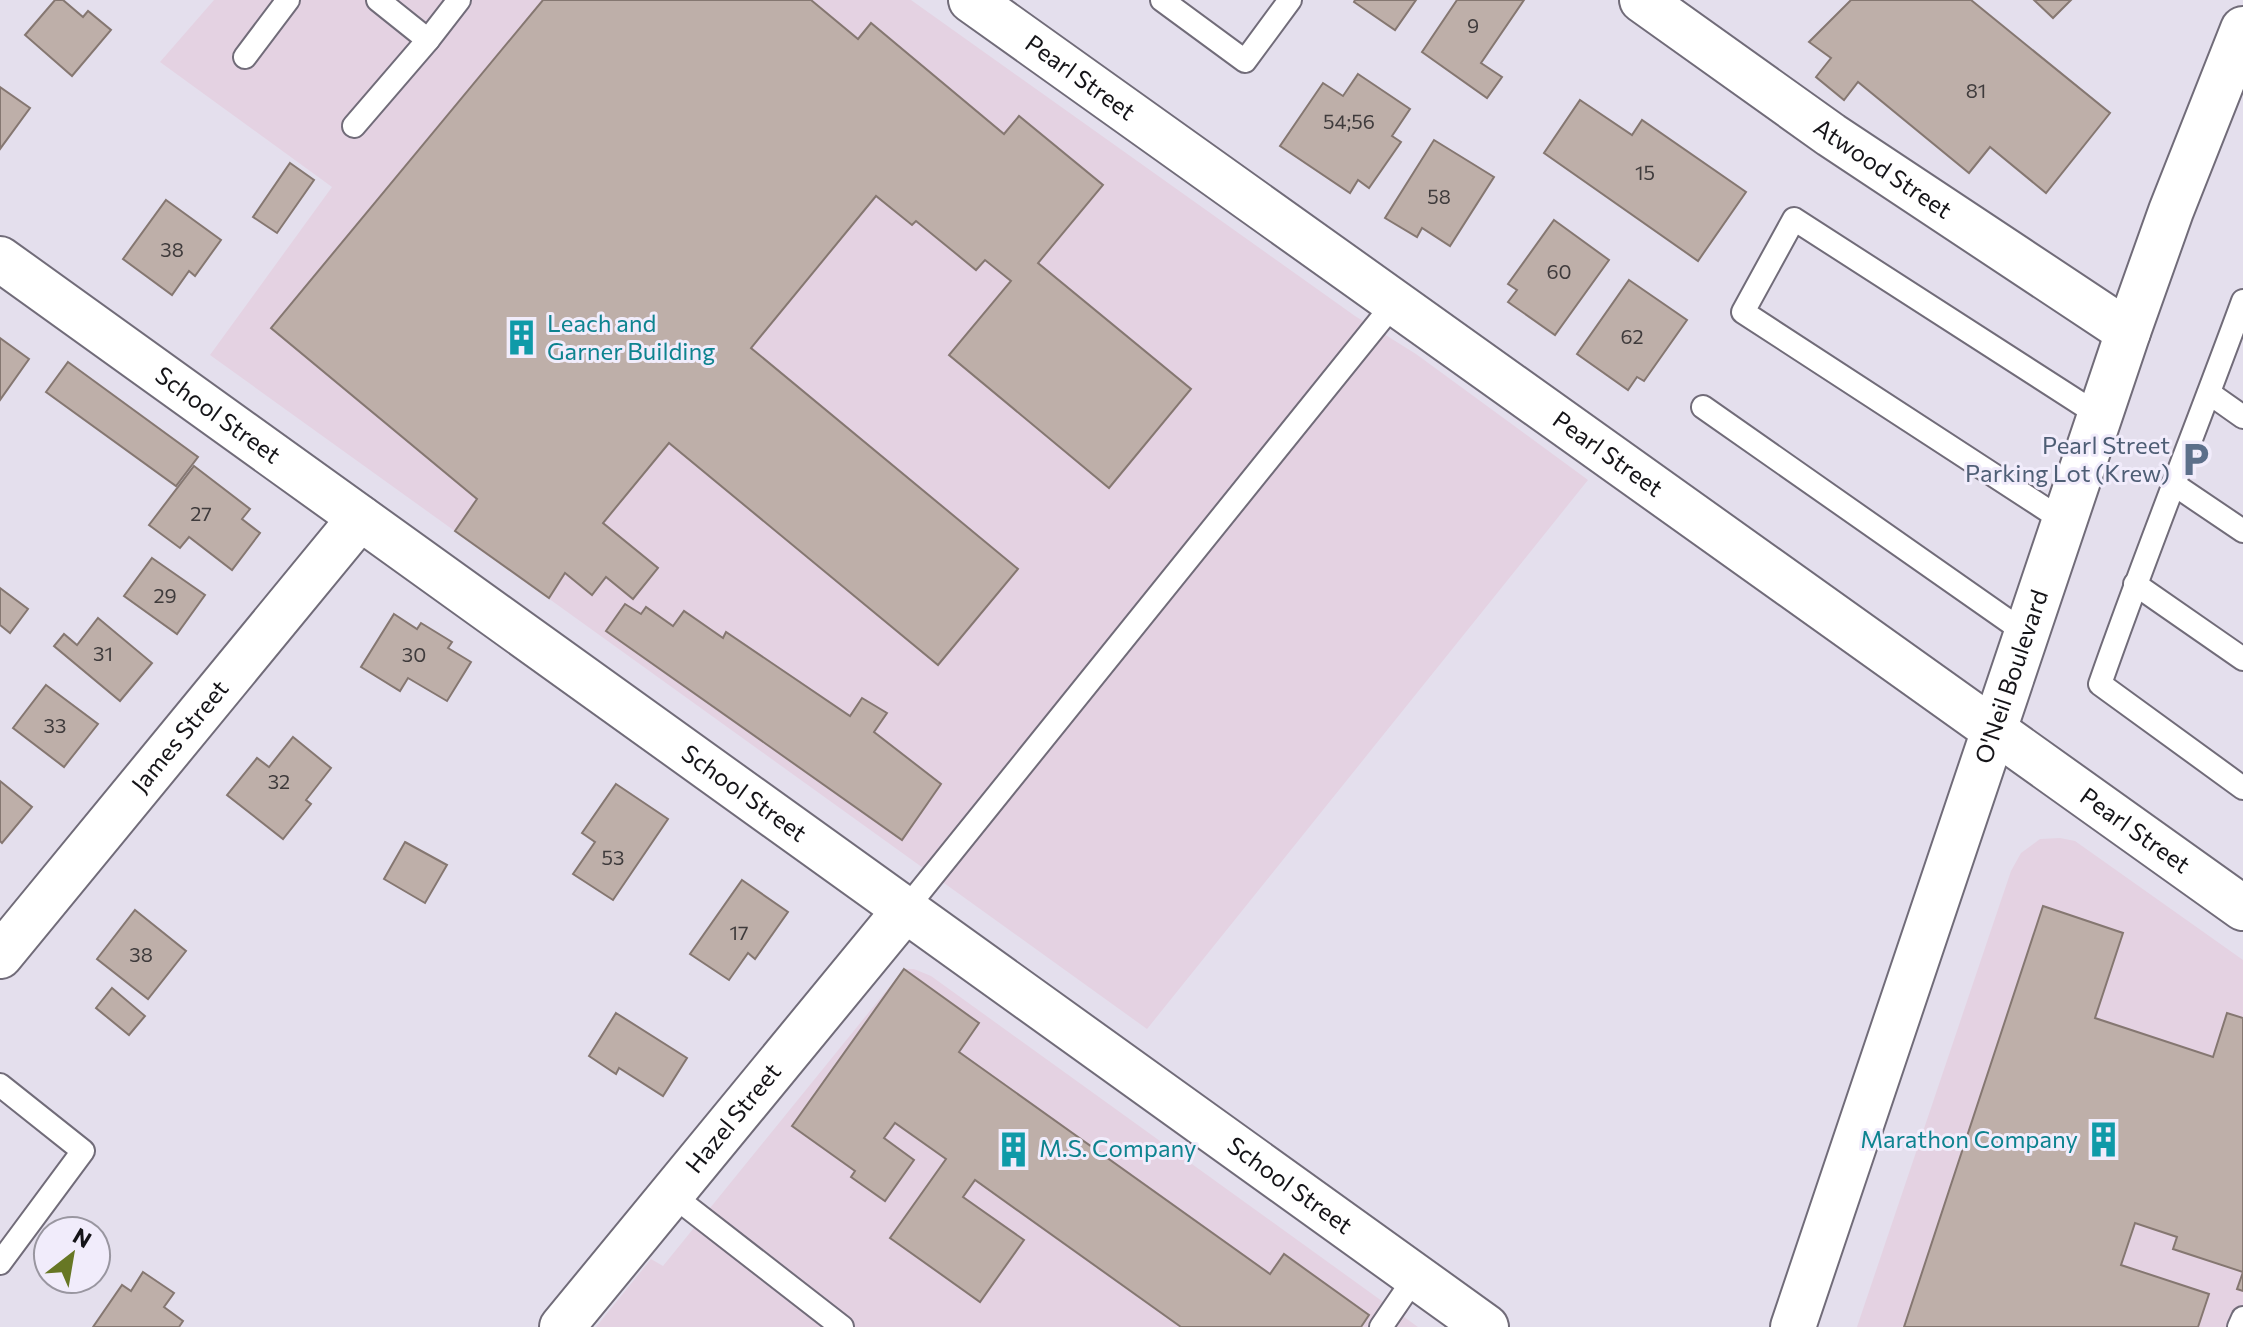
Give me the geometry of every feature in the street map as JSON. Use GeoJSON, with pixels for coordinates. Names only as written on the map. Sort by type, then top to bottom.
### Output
{"type":"FeatureCollection","features":[{"type":"Feature","properties":{"kind":"street","name":"Pearl Street"},"geometry":{"type":"LineString","coordinates":[[971,0],[2243,908]]}},
{"type":"Feature","properties":{"kind":"street","name":"Atwood Street"},"geometry":{"type":"LineString","coordinates":[[1642,0],[1831,135],[2128,332]]}},
{"type":"Feature","properties":{"kind":"street","name":"O'Neil Boulevard"},"geometry":{"type":"LineString","coordinates":[[1793,1327],[2128,332],[2243,29]]}},
{"type":"Feature","properties":{"kind":"street","name":"School Street"},"geometry":{"type":"LineString","coordinates":[[0,259],[1486,1327]]}},
{"type":"Feature","properties":{"kind":"street","name":"James Street"},"geometry":{"type":"LineString","coordinates":[[0,956],[360,518]]}},
{"type":"Feature","properties":{"kind":"street","name":"Hazel Street"},"geometry":{"type":"LineString","coordinates":[[562,1327],[905,910]]}},
{"type":"Feature","properties":{"kind":"lane"},"geometry":{"type":"LineString","coordinates":[[245,57],[288,0]]}},
{"type":"Feature","properties":{"kind":"lane"},"geometry":{"type":"LineString","coordinates":[[378,0],[428,40]]}},
{"type":"Feature","properties":{"kind":"lane"},"geometry":{"type":"LineString","coordinates":[[354,126],[459,0]]}},
{"type":"Feature","properties":{"kind":"lane"},"geometry":{"type":"LineString","coordinates":[[1162,0],[1245,61],[1290,0]]}},
{"type":"Feature","properties":{"kind":"lane"},"geometry":{"type":"LineString","coordinates":[[2064,521],[1743,312],[1794,219],[2100,416]]}},
{"type":"Feature","properties":{"kind":"lane"},"geometry":{"type":"LineString","coordinates":[[905,910],[1396,301]]}},
{"type":"Feature","properties":{"kind":"lane"},"geometry":{"type":"LineString","coordinates":[[2243,301],[2100,684],[2243,788]]}},
{"type":"Feature","properties":{"kind":"lane"},"geometry":{"type":"LineString","coordinates":[[2209,393],[2243,417]]}},
{"type":"Feature","properties":{"kind":"lane"},"geometry":{"type":"LineString","coordinates":[[1703,407],[2027,634]]}},
{"type":"Feature","properties":{"kind":"lane"},"geometry":{"type":"LineString","coordinates":[[2175,485],[2243,531]]}},
{"type":"Feature","properties":{"kind":"lane"},"geometry":{"type":"LineString","coordinates":[[2135,584],[2243,659]]}},
{"type":"Feature","properties":{"kind":"lane"},"geometry":{"type":"LineString","coordinates":[[0,1085],[83,1151],[0,1263]]}},
{"type":"Feature","properties":{"kind":"lane"},"geometry":{"type":"LineString","coordinates":[[671,1194],[842,1327]]}},
{"type":"Feature","properties":{"kind":"lane"},"geometry":{"type":"LineString","coordinates":[[1381,1327],[1416,1276]]}},
{"type":"Feature","properties":{"kind":"lane"},"geometry":{"type":"LineString","coordinates":[[2239,1327],[2243,1318]]}},
{"type":"Feature","properties":{"kind":"shaded area"},"geometry":{"type":"Polygon","coordinates":[[[214,0],[911,0],[1355,316],[1416,354],[1588,480],[1147,1029],[210,355],[332,187],[160,62],[214,0]]]}},
{"type":"Feature","properties":{"kind":"shaded area","name":"Marathon Company"},"geometry":{"type":"Polygon","coordinates":[[[2040,839],[2075,841],[2243,960],[2243,1327],[1857,1327],[2011,871],[2021,853],[2040,839]]]}},
{"type":"Feature","properties":{"kind":"shaded area"},"geometry":{"type":"Polygon","coordinates":[[[904,969],[914,969],[931,976],[1418,1327],[596,1327],[651,1259],[663,1266],[904,969]]]}},
{"type":"Feature","properties":{"kind":"building"},"geometry":{"type":"Polygon","coordinates":[[[55,0],[63,0],[83,17],[88,11],[111,30],[72,76],[25,35],[55,0]]]}},
{"type":"Feature","properties":{"kind":"building","name":"Leach and Garner Building"},"geometry":{"type":"Polygon","coordinates":[[[543,0],[811,0],[858,39],[871,23],[1004,134],[1019,116],[1103,185],[1038,263],[1191,389],[1109,488],[949,355],[1011,281],[985,260],[976,270],[916,221],[912,225],[876,196],[751,348],[1018,569],[938,665],[669,443],[603,523],[658,568],[633,599],[606,577],[592,595],[565,573],[549,598],[455,531],[477,499],[271,328],[543,0]]]}},
{"type":"Feature","properties":{"kind":"building"},"geometry":{"type":"Polygon","coordinates":[[[1355,0],[1416,0],[1395,30],[1355,0]]]}},
{"type":"Feature","properties":{"kind":"building"},"geometry":{"type":"Polygon","coordinates":[[[1457,0],[1524,0],[1481,63],[1502,77],[1487,98],[1422,52],[1457,0]]]}},
{"type":"Feature","properties":{"kind":"building"},"geometry":{"type":"Polygon","coordinates":[[[1851,0],[1971,0],[2110,113],[2046,193],[1990,147],[1969,173],[1858,82],[1844,100],[1816,77],[1831,58],[1809,42],[1851,0]]]}},
{"type":"Feature","properties":{"kind":"building"},"geometry":{"type":"Polygon","coordinates":[[[2034,0],[2071,0],[2053,18],[2034,0]]]}},
{"type":"Feature","properties":{"kind":"building"},"geometry":{"type":"Polygon","coordinates":[[[1358,74],[1410,109],[1392,136],[1401,142],[1369,188],[1358,180],[1350,193],[1280,146],[1323,83],[1343,96],[1358,74]]]}},
{"type":"Feature","properties":{"kind":"building"},"geometry":{"type":"Polygon","coordinates":[[[0,87],[30,108],[0,149],[0,87]]]}},
{"type":"Feature","properties":{"kind":"building"},"geometry":{"type":"Polygon","coordinates":[[[1580,100],[1632,135],[1642,120],[1746,192],[1698,261],[1544,153],[1580,100]]]}},
{"type":"Feature","properties":{"kind":"building"},"geometry":{"type":"Polygon","coordinates":[[[1434,140],[1494,177],[1450,246],[1422,228],[1417,237],[1385,218],[1434,140]]]}},
{"type":"Feature","properties":{"kind":"building"},"geometry":{"type":"Polygon","coordinates":[[[290,163],[314,180],[277,233],[253,217],[290,163]]]}},
{"type":"Feature","properties":{"kind":"building"},"geometry":{"type":"Polygon","coordinates":[[[166,200],[221,240],[195,276],[189,271],[172,295],[123,259],[166,200]]]}},
{"type":"Feature","properties":{"kind":"building"},"geometry":{"type":"Polygon","coordinates":[[[1554,220],[1609,260],[1555,335],[1508,302],[1517,290],[1508,284],[1554,220]]]}},
{"type":"Feature","properties":{"kind":"building"},"geometry":{"type":"Polygon","coordinates":[[[1629,280],[1687,320],[1644,381],[1637,377],[1628,390],[1577,354],[1629,280]]]}},
{"type":"Feature","properties":{"kind":"building"},"geometry":{"type":"Polygon","coordinates":[[[0,338],[29,359],[0,400],[0,338]]]}},
{"type":"Feature","properties":{"kind":"building"},"geometry":{"type":"Polygon","coordinates":[[[68,362],[198,457],[176,486],[46,392],[68,362]]]}},
{"type":"Feature","properties":{"kind":"building"},"geometry":{"type":"Polygon","coordinates":[[[194,466],[250,509],[242,519],[260,533],[232,570],[189,537],[180,548],[149,525],[194,466]]]}},
{"type":"Feature","properties":{"kind":"building"},"geometry":{"type":"Polygon","coordinates":[[[152,558],[205,595],[177,634],[124,596],[152,558]]]}},
{"type":"Feature","properties":{"kind":"building"},"geometry":{"type":"Polygon","coordinates":[[[0,588],[28,609],[10,633],[0,625],[0,588]]]}},
{"type":"Feature","properties":{"kind":"building"},"geometry":{"type":"Polygon","coordinates":[[[625,604],[641,614],[646,607],[673,626],[684,611],[723,638],[726,632],[850,716],[862,698],[887,713],[874,732],[941,784],[902,840],[606,631],[625,604]]]}},
{"type":"Feature","properties":{"kind":"building"},"geometry":{"type":"Polygon","coordinates":[[[394,614],[417,629],[421,623],[452,642],[448,648],[471,662],[447,701],[408,678],[400,691],[361,667],[394,614]]]}},
{"type":"Feature","properties":{"kind":"building"},"geometry":{"type":"Polygon","coordinates":[[[98,618],[152,663],[120,701],[54,646],[64,634],[77,645],[98,618]]]}},
{"type":"Feature","properties":{"kind":"building"},"geometry":{"type":"Polygon","coordinates":[[[46,685],[98,724],[64,767],[13,728],[46,685]]]}},
{"type":"Feature","properties":{"kind":"building"},"geometry":{"type":"Polygon","coordinates":[[[293,737],[331,768],[306,800],[311,804],[283,839],[227,795],[257,758],[269,767],[293,737]]]}},
{"type":"Feature","properties":{"kind":"building"},"geometry":{"type":"Polygon","coordinates":[[[0,781],[32,807],[2,843],[0,841],[0,781]]]}},
{"type":"Feature","properties":{"kind":"building"},"geometry":{"type":"Polygon","coordinates":[[[616,784],[668,819],[613,900],[573,874],[595,842],[582,833],[616,784]]]}},
{"type":"Feature","properties":{"kind":"building"},"geometry":{"type":"Polygon","coordinates":[[[405,842],[447,865],[425,903],[384,879],[405,842]]]}},
{"type":"Feature","properties":{"kind":"building"},"geometry":{"type":"Polygon","coordinates":[[[742,880],[788,912],[755,959],[748,953],[729,980],[690,954],[742,880]]]}},
{"type":"Feature","properties":{"kind":"building","name":"Marathon Company"},"geometry":{"type":"Polygon","coordinates":[[[2043,906],[2123,933],[2095,1018],[2213,1057],[2227,1013],[2243,1018],[2243,1272],[2173,1249],[2177,1237],[2135,1223],[2121,1265],[2209,1294],[2198,1327],[1904,1327],[2043,906]]]}},
{"type":"Feature","properties":{"kind":"building"},"geometry":{"type":"Polygon","coordinates":[[[135,910],[186,951],[148,999],[97,959],[135,910]]]}},
{"type":"Feature","properties":{"kind":"building","name":"M.S. Company"},"geometry":{"type":"Polygon","coordinates":[[[904,969],[979,1023],[959,1052],[1270,1274],[1284,1254],[1369,1315],[1361,1327],[1181,1327],[975,1180],[963,1197],[1024,1240],[980,1302],[890,1238],[946,1159],[895,1123],[884,1138],[914,1160],[885,1201],[851,1177],[855,1171],[792,1126],[904,969]]]}},
{"type":"Feature","properties":{"kind":"building"},"geometry":{"type":"Polygon","coordinates":[[[112,988],[145,1016],[129,1035],[96,1008],[112,988]]]}},
{"type":"Feature","properties":{"kind":"building"},"geometry":{"type":"Polygon","coordinates":[[[616,1013],[687,1058],[663,1096],[619,1068],[616,1074],[589,1056],[616,1013]]]}},
{"type":"Feature","properties":{"kind":"building"},"geometry":{"type":"Polygon","coordinates":[[[143,1272],[174,1293],[164,1307],[183,1321],[179,1327],[93,1327],[122,1285],[131,1291],[143,1272]]]}},
{"type":"Feature","properties":{"kind":"building"},"geometry":{"type":"Polygon","coordinates":[[[2243,1272],[2243,1291],[2237,1289],[2243,1272]]]}},
{"type":"Feature","properties":{"kind":"place","name":"Leach and Garner Building"},"geometry":{"type":"Point","coordinates":[521,338]}},
{"type":"Feature","properties":{"kind":"place","name":"Pearl Street Parking Lot (Krew)"},"geometry":{"type":"Point","coordinates":[2196,460]}},
{"type":"Feature","properties":{"kind":"place","name":"Marathon Company"},"geometry":{"type":"Point","coordinates":[2104,1140]}},
{"type":"Feature","properties":{"kind":"place","name":"M.S. Company"},"geometry":{"type":"Point","coordinates":[1013,1149]}}]}
